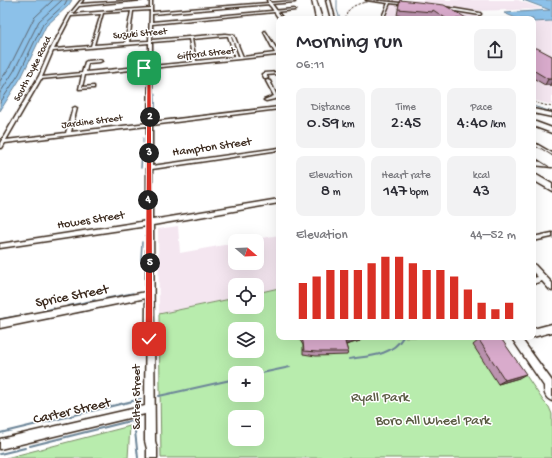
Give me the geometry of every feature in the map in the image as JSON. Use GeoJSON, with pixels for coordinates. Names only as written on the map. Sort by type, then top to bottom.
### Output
{"type":"FeatureCollection","features":[{"type":"Feature","properties":{"kind":"highway"},"geometry":{"type":"LineString","coordinates":[[309,0],[313,16]]}},
{"type":"Feature","properties":{"kind":"highway"},"geometry":{"type":"LineString","coordinates":[[314,0],[319,16]]}},
{"type":"Feature","properties":{"kind":"highway"},"geometry":{"type":"LineString","coordinates":[[536,124],[552,131]]}},
{"type":"Feature","properties":{"kind":"highway"},"geometry":{"type":"LineString","coordinates":[[536,149],[552,158]]}},
{"type":"Feature","properties":{"kind":"highway"},"geometry":{"type":"LineString","coordinates":[[536,150],[552,163]]}},
{"type":"Feature","properties":{"kind":"highway"},"geometry":{"type":"LineString","coordinates":[[536,178],[552,188]]}},
{"type":"Feature","properties":{"kind":"main road"},"geometry":{"type":"LineString","coordinates":[[328,0],[332,16]]}},
{"type":"Feature","properties":{"kind":"main road"},"geometry":{"type":"LineString","coordinates":[[536,112],[552,115]]}},
{"type":"Feature","properties":{"kind":"main road"},"geometry":{"type":"LineString","coordinates":[[536,158],[552,158]]}},
{"type":"Feature","properties":{"kind":"main road"},"geometry":{"type":"LineString","coordinates":[[536,163],[552,163]]}},
{"type":"Feature","properties":{"kind":"street","name":"South Dyke Road"},"geometry":{"type":"LineString","coordinates":[[1,144],[40,78],[52,50],[70,15],[82,0]]}},
{"type":"Feature","properties":{"kind":"street"},"geometry":{"type":"LineString","coordinates":[[78,5],[141,0]]}},
{"type":"Feature","properties":{"kind":"street","name":"Salter Street"},"geometry":{"type":"LineString","coordinates":[[151,0],[149,68],[149,294],[150,441],[152,458]]}},
{"type":"Feature","properties":{"kind":"street"},"geometry":{"type":"LineString","coordinates":[[367,0],[414,5]]}},
{"type":"Feature","properties":{"kind":"street"},"geometry":{"type":"LineString","coordinates":[[151,23],[273,7],[288,1],[294,2]]}},
{"type":"Feature","properties":{"kind":"street"},"geometry":{"type":"LineString","coordinates":[[386,16],[389,2]]}},
{"type":"Feature","properties":{"kind":"street"},"geometry":{"type":"LineString","coordinates":[[273,7],[279,16]]}},
{"type":"Feature","properties":{"kind":"street"},"geometry":{"type":"LineString","coordinates":[[151,14],[273,7],[294,10]]}},
{"type":"Feature","properties":{"kind":"street"},"geometry":{"type":"LineString","coordinates":[[436,8],[480,14]]}},
{"type":"Feature","properties":{"kind":"street"},"geometry":{"type":"LineString","coordinates":[[70,15],[151,9]]}},
{"type":"Feature","properties":{"kind":"street"},"geometry":{"type":"LineString","coordinates":[[127,43],[132,11]]}},
{"type":"Feature","properties":{"kind":"street"},"geometry":{"type":"LineString","coordinates":[[92,46],[102,13]]}},
{"type":"Feature","properties":{"kind":"street"},"geometry":{"type":"LineString","coordinates":[[265,32],[276,49]]}},
{"type":"Feature","properties":{"kind":"street"},"geometry":{"type":"LineString","coordinates":[[229,35],[233,36],[242,58]]}},
{"type":"Feature","properties":{"kind":"street"},"geometry":{"type":"LineString","coordinates":[[229,35],[237,58]]}},
{"type":"Feature","properties":{"kind":"street","name":"Suzuki Street"},"geometry":{"type":"LineString","coordinates":[[52,50],[229,35]]}},
{"type":"Feature","properties":{"kind":"street"},"geometry":{"type":"LineString","coordinates":[[190,38],[195,63]]}},
{"type":"Feature","properties":{"kind":"street","name":"Gifford Street"},"geometry":{"type":"LineString","coordinates":[[40,78],[276,54]]}},
{"type":"Feature","properties":{"kind":"street"},"geometry":{"type":"LineString","coordinates":[[94,86],[80,88],[87,62],[100,61]]}},
{"type":"Feature","properties":{"kind":"street"},"geometry":{"type":"LineString","coordinates":[[262,69],[276,95]]}},
{"type":"Feature","properties":{"kind":"street"},"geometry":{"type":"LineString","coordinates":[[264,74],[276,72]]}},
{"type":"Feature","properties":{"kind":"street"},"geometry":{"type":"LineString","coordinates":[[266,100],[276,97]]}},
{"type":"Feature","properties":{"kind":"street"},"geometry":{"type":"LineString","coordinates":[[68,134],[75,108]]}},
{"type":"Feature","properties":{"kind":"street","name":"Jardine Street"},"geometry":{"type":"LineString","coordinates":[[1,144],[68,134],[276,108]]}},
{"type":"Feature","properties":{"kind":"street","name":"Hampton Street"},"geometry":{"type":"LineString","coordinates":[[149,168],[276,148]]}},
{"type":"Feature","properties":{"kind":"street","name":"Howes Street"},"geometry":{"type":"LineString","coordinates":[[0,246],[276,202]]}},
{"type":"Feature","properties":{"kind":"street"},"geometry":{"type":"LineString","coordinates":[[536,239],[551,237]]}},
{"type":"Feature","properties":{"kind":"street"},"geometry":{"type":"LineString","coordinates":[[536,270],[552,288]]}},
{"type":"Feature","properties":{"kind":"street"},"geometry":{"type":"LineString","coordinates":[[536,280],[543,278]]}},
{"type":"Feature","properties":{"kind":"street","name":"Sprice Street"},"geometry":{"type":"LineString","coordinates":[[0,324],[149,294]]}},
{"type":"Feature","properties":{"kind":"street"},"geometry":{"type":"LineString","coordinates":[[536,333],[551,331]]}},
{"type":"Feature","properties":{"kind":"street"},"geometry":{"type":"LineString","coordinates":[[518,340],[551,385],[549,392],[552,396]]}},
{"type":"Feature","properties":{"kind":"street","name":"Carter Street"},"geometry":{"type":"LineString","coordinates":[[0,444],[150,409]]}},
{"type":"Feature","properties":{"kind":"shaded area"},"geometry":{"type":"Polygon","coordinates":[[[373,0],[518,0],[543,9],[474,11],[373,0]]]}},
{"type":"Feature","properties":{"kind":"shaded area"},"geometry":{"type":"Polygon","coordinates":[[[386,4],[472,13],[478,16],[382,16],[386,4]]]}},
{"type":"Feature","properties":{"kind":"shaded area"},"geometry":{"type":"Polygon","coordinates":[[[552,22],[552,105],[536,101],[536,23],[552,22]]]}},
{"type":"Feature","properties":{"kind":"shaded area"},"geometry":{"type":"Polygon","coordinates":[[[178,226],[180,253],[228,244],[228,270],[264,270],[264,238],[276,236],[276,289],[264,291],[264,278],[228,278],[228,299],[159,314],[158,229],[178,226]]]}},
{"type":"Feature","properties":{"kind":"green space","name":"Ryall Park"},"geometry":{"type":"Polygon","coordinates":[[[276,289],[276,340],[502,340],[544,402],[549,407],[552,414],[552,458],[161,458],[159,314],[228,299],[228,314],[264,314],[264,291],[276,289]]]}},
{"type":"Feature","properties":{"kind":"green space"},"geometry":{"type":"Polygon","coordinates":[[[130,426],[128,458],[6,458],[130,426]]]}},
{"type":"Feature","properties":{"kind":"water"},"geometry":{"type":"Polygon","coordinates":[[[0,0],[72,0],[68,6],[46,26],[22,76],[0,111],[0,0]]]}},
{"type":"Feature","properties":{"kind":"water"},"geometry":{"type":"Polygon","coordinates":[[[523,0],[552,0],[552,21],[536,22],[536,16],[511,16],[504,13],[550,10],[523,0]]]}},
{"type":"Feature","properties":{"kind":"building"},"geometry":{"type":"Polygon","coordinates":[[[400,0],[444,5],[463,16],[442,16],[433,10],[432,12],[398,9],[400,0]]]}},
{"type":"Feature","properties":{"kind":"building"},"geometry":{"type":"Polygon","coordinates":[[[536,48],[552,56],[552,79],[548,79],[536,72],[536,48]]]}},
{"type":"Feature","properties":{"kind":"building"},"geometry":{"type":"Polygon","coordinates":[[[302,340],[353,340],[345,342],[348,352],[304,351],[302,340]]]}},
{"type":"Feature","properties":{"kind":"building"},"geometry":{"type":"Polygon","coordinates":[[[479,340],[502,340],[526,374],[505,380],[479,340]]]}},
{"type":"Feature","properties":{"kind":"waterway"},"geometry":{"type":"LineString","coordinates":[[337,0],[337,10],[339,16]]}},
{"type":"Feature","properties":{"kind":"waterway"},"geometry":{"type":"LineString","coordinates":[[156,78],[156,68],[273,56]]}},
{"type":"Feature","properties":{"kind":"waterway"},"geometry":{"type":"LineString","coordinates":[[155,93],[156,121],[170,120]]}},
{"type":"Feature","properties":{"kind":"waterway"},"geometry":{"type":"LineString","coordinates":[[536,107],[552,112]]}},
{"type":"Feature","properties":{"kind":"waterway"},"geometry":{"type":"LineString","coordinates":[[239,111],[249,110]]}},
{"type":"Feature","properties":{"kind":"waterway"},"geometry":{"type":"LineString","coordinates":[[227,113],[235,112]]}},
{"type":"Feature","properties":{"kind":"waterway"},"geometry":{"type":"LineString","coordinates":[[214,114],[223,113]]}},
{"type":"Feature","properties":{"kind":"waterway"},"geometry":{"type":"LineString","coordinates":[[199,116],[210,115]]}},
{"type":"Feature","properties":{"kind":"waterway"},"geometry":{"type":"LineString","coordinates":[[187,117],[195,117]]}},
{"type":"Feature","properties":{"kind":"waterway"},"geometry":{"type":"LineString","coordinates":[[174,119],[180,118]]}},
{"type":"Feature","properties":{"kind":"waterway"},"geometry":{"type":"LineString","coordinates":[[143,138],[143,143]]}},
{"type":"Feature","properties":{"kind":"waterway"},"geometry":{"type":"LineString","coordinates":[[142,154],[143,146]]}},
{"type":"Feature","properties":{"kind":"waterway"},"geometry":{"type":"LineString","coordinates":[[141,168],[142,153]]}},
{"type":"Feature","properties":{"kind":"waterway"},"geometry":{"type":"LineString","coordinates":[[141,260],[142,242]]}},
{"type":"Feature","properties":{"kind":"waterway"},"geometry":{"type":"LineString","coordinates":[[103,299],[133,293]]}},
{"type":"Feature","properties":{"kind":"waterway"},"geometry":{"type":"LineString","coordinates":[[67,306],[95,300]]}},
{"type":"Feature","properties":{"kind":"waterway"},"geometry":{"type":"LineString","coordinates":[[93,309],[122,303]]}},
{"type":"Feature","properties":{"kind":"waterway"},"geometry":{"type":"LineString","coordinates":[[43,311],[54,308]]}},
{"type":"Feature","properties":{"kind":"waterway"},"geometry":{"type":"LineString","coordinates":[[69,314],[86,311]]}},
{"type":"Feature","properties":{"kind":"waterway"},"geometry":{"type":"LineString","coordinates":[[0,319],[28,314]]}},
{"type":"Feature","properties":{"kind":"waterway"},"geometry":{"type":"LineString","coordinates":[[20,324],[55,317]]}},
{"type":"Feature","properties":{"kind":"waterway"},"geometry":{"type":"LineString","coordinates":[[0,328],[5,327]]}},
{"type":"Feature","properties":{"kind":"waterway"},"geometry":{"type":"LineString","coordinates":[[349,359],[372,356],[386,352],[393,348],[400,340]]}},
{"type":"Feature","properties":{"kind":"waterway"},"geometry":{"type":"LineString","coordinates":[[264,373],[290,367]]}},
{"type":"Feature","properties":{"kind":"waterway"},"geometry":{"type":"LineString","coordinates":[[159,396],[228,381]]}},
{"type":"Feature","properties":{"kind":"waterway"},"geometry":{"type":"LineString","coordinates":[[0,433],[141,399]]}},
{"type":"Feature","properties":{"kind":"waterway"},"geometry":{"type":"LineString","coordinates":[[30,446],[130,421],[134,422]]}},
{"type":"Feature","properties":{"kind":"waterway"},"geometry":{"type":"LineString","coordinates":[[134,422],[138,458]]}},
{"type":"Feature","properties":{"kind":"waterway"},"geometry":{"type":"LineString","coordinates":[[0,454],[25,448]]}},
{"type":"Feature","properties":{"kind":"railway"},"geometry":{"type":"LineString","coordinates":[[346,16],[351,8],[364,2],[394,1]]}},
{"type":"Feature","properties":{"kind":"railway"},"geometry":{"type":"LineString","coordinates":[[536,103],[552,107]]}},
{"type":"Feature","properties":{"kind":"route"},"geometry":{"type":"LineString","coordinates":[[144,68],[149,68],[149,339]]}},
{"type":"Feature","properties":{"kind":"park label","name":"Boro All Wheel Park"},"geometry":{"type":"Point","coordinates":[433,421]}}]}
